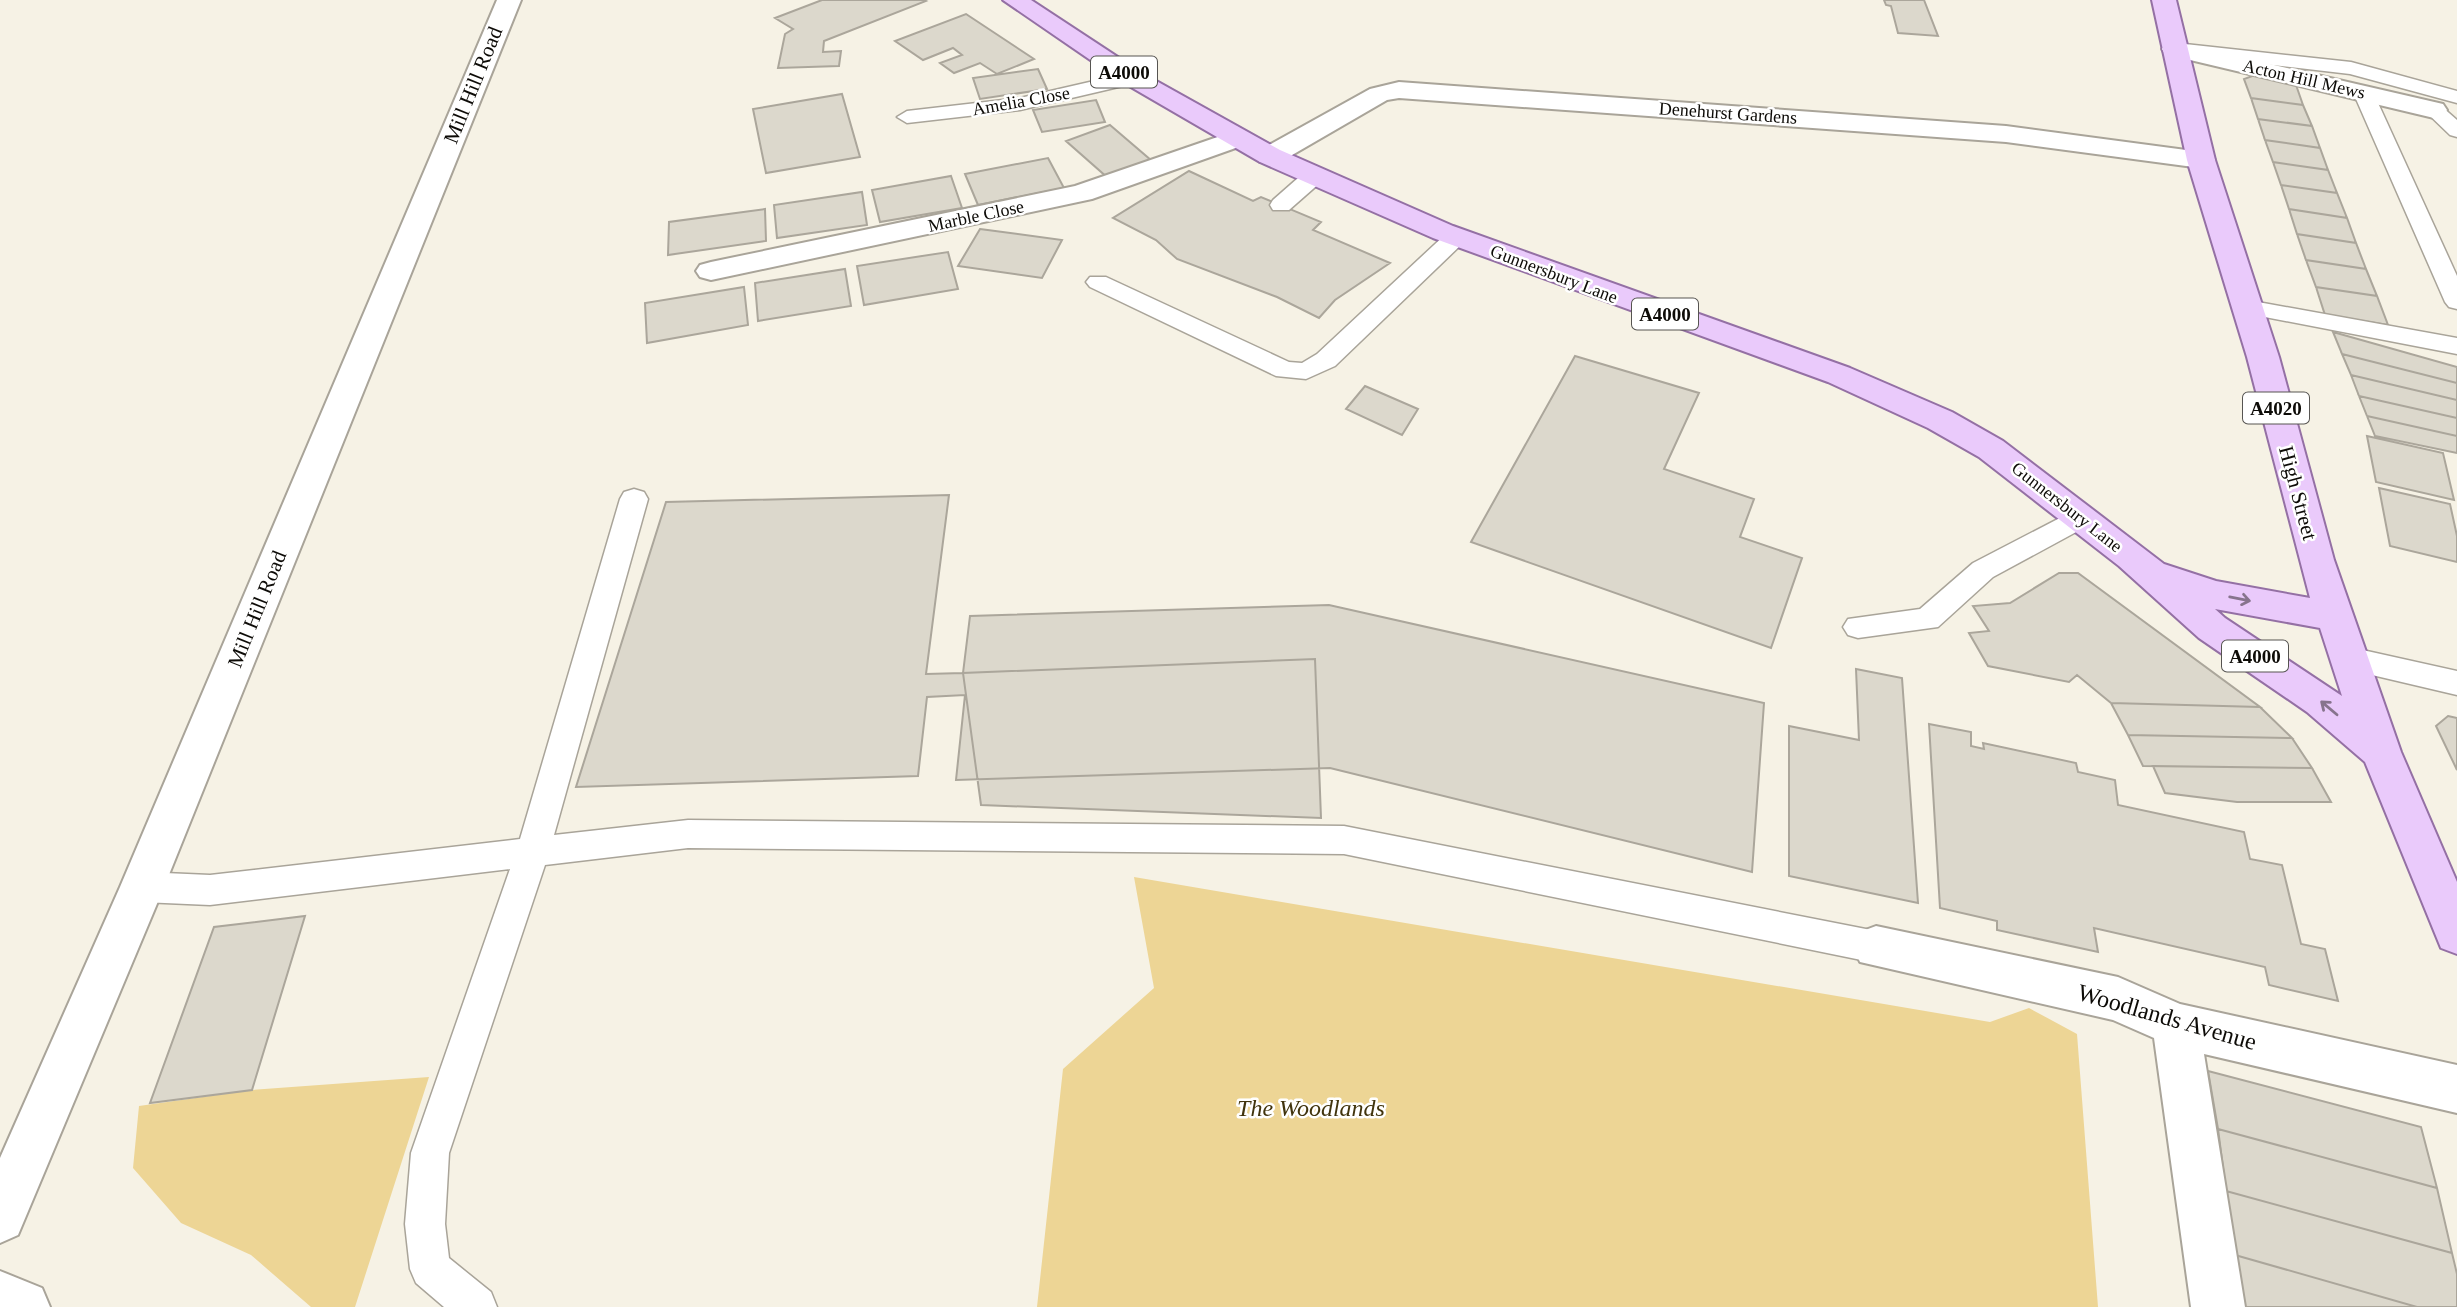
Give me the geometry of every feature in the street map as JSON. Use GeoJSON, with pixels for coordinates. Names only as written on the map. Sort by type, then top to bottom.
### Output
{"type":"FeatureCollection","features":[{"type":"Feature","properties":{"kind":"main road","name":"Gunnersbury Lane"},"geometry":{"type":"LineString","coordinates":[[1015,0],[1133,78],[1235,139],[1270,156],[1456,237],[1839,375],[1927,415],[1991,449],[2132,557],[2212,628],[2321,701],[2381,752]]}},
{"type":"Feature","properties":{"kind":"main road","name":"High Street"},"geometry":{"type":"LineString","coordinates":[[2164,0],[2201,160],[2246,307],[2333,616],[2381,752],[2457,933]]}},
{"type":"Feature","properties":{"kind":"main road","name":"Gunnersbury Lane"},"geometry":{"type":"LineString","coordinates":[[2132,557],[2179,583],[2211,594],[2333,616]]}},
{"type":"Feature","properties":{"kind":"street","name":"Mill Hill Road"},"geometry":{"type":"LineString","coordinates":[[0,1217],[142,887],[509,0]]}},
{"type":"Feature","properties":{"kind":"street","name":"Acton Hill Mews"},"geometry":{"type":"LineString","coordinates":[[2175,49],[2434,110]]}},
{"type":"Feature","properties":{"kind":"street","name":"Denehurst Gardens"},"geometry":{"type":"LineString","coordinates":[[1270,156],[1379,94],[1399,90],[2006,134],[2201,160]]}},
{"type":"Feature","properties":{"kind":"street","name":"Marble Close"},"geometry":{"type":"LineString","coordinates":[[711,271],[1082,193],[1235,139]]}},
{"type":"Feature","properties":{"kind":"street","name":"Woodlands Avenue"},"geometry":{"type":"LineString","coordinates":[[1876,947],[2118,999],[2176,1025],[2457,1089]]}},
{"type":"Feature","properties":{"kind":"street"},"geometry":{"type":"LineString","coordinates":[[2176,1025],[2218,1307]]}},
{"type":"Feature","properties":{"kind":"street"},"geometry":{"type":"LineString","coordinates":[[0,1298],[23,1307]]}},
{"type":"Feature","properties":{"kind":"lane"},"geometry":{"type":"LineString","coordinates":[[2175,49],[2351,68],[2457,97]]}},
{"type":"Feature","properties":{"kind":"lane","name":"Amelia Close"},"geometry":{"type":"LineString","coordinates":[[907,117],[1020,104],[1133,78]]}},
{"type":"Feature","properties":{"kind":"lane"},"geometry":{"type":"LineString","coordinates":[[2363,92],[2457,302]]}},
{"type":"Feature","properties":{"kind":"lane"},"geometry":{"type":"LineString","coordinates":[[2434,110],[2457,131]]}},
{"type":"Feature","properties":{"kind":"lane"},"geometry":{"type":"LineString","coordinates":[[1281,205],[1314,176]]}},
{"type":"Feature","properties":{"kind":"lane"},"geometry":{"type":"LineString","coordinates":[[1098,282],[1285,370],[1306,371],[1326,360],[1456,237]]}},
{"type":"Feature","properties":{"kind":"lane"},"geometry":{"type":"LineString","coordinates":[[2246,307],[2457,346]]}},
{"type":"Feature","properties":{"kind":"lane"},"geometry":{"type":"LineString","coordinates":[[476,1307],[430,1269],[425,1224],[430,1153],[533,852],[634,499]]}},
{"type":"Feature","properties":{"kind":"lane"},"geometry":{"type":"LineString","coordinates":[[1858,627],[1928,619],[1983,570],[2079,518]]}},
{"type":"Feature","properties":{"kind":"lane"},"geometry":{"type":"LineString","coordinates":[[2349,659],[2457,683]]}},
{"type":"Feature","properties":{"kind":"lane"},"geometry":{"type":"LineString","coordinates":[[142,887],[210,890],[688,834],[1344,840],[1876,947]]}},
{"type":"Feature","properties":{"kind":"green space","name":"The Woodlands"},"geometry":{"type":"Polygon","coordinates":[[[1134,877],[1990,1022],[2029,1008],[2077,1034],[2098,1307],[1037,1307],[1063,1069],[1154,988],[1134,877]]]}},
{"type":"Feature","properties":{"kind":"green space"},"geometry":{"type":"Polygon","coordinates":[[[429,1077],[355,1307],[311,1307],[251,1255],[181,1223],[133,1168],[139,1106],[252,1090],[429,1077]]]}},
{"type":"Feature","properties":{"kind":"building"},"geometry":{"type":"Polygon","coordinates":[[[822,0],[926,1],[824,41],[823,52],[841,51],[839,66],[778,68],[785,34],[793,29],[775,18],[822,0]]]}},
{"type":"Feature","properties":{"kind":"building"},"geometry":{"type":"Polygon","coordinates":[[[1884,0],[1924,0],[1938,36],[1898,33],[1891,6],[1886,5],[1884,0]]]}},
{"type":"Feature","properties":{"kind":"building"},"geometry":{"type":"Polygon","coordinates":[[[966,14],[1034,59],[997,74],[980,63],[954,73],[940,63],[962,55],[953,48],[923,60],[895,41],[966,14]]]}},
{"type":"Feature","properties":{"kind":"building"},"geometry":{"type":"Polygon","coordinates":[[[1038,69],[1047,89],[980,99],[973,78],[1038,69]]]}},
{"type":"Feature","properties":{"kind":"building"},"geometry":{"type":"Polygon","coordinates":[[[2255,75],[2296,85],[2303,105],[2251,98],[2244,79],[2255,75]]]}},
{"type":"Feature","properties":{"kind":"building"},"geometry":{"type":"Polygon","coordinates":[[[842,94],[860,157],[766,173],[753,109],[842,94]]]}},
{"type":"Feature","properties":{"kind":"building"},"geometry":{"type":"Polygon","coordinates":[[[2251,98],[2303,105],[2312,126],[2258,119],[2251,98]]]}},
{"type":"Feature","properties":{"kind":"building"},"geometry":{"type":"Polygon","coordinates":[[[1096,100],[1105,122],[1042,132],[1033,110],[1096,100]]]}},
{"type":"Feature","properties":{"kind":"building"},"geometry":{"type":"Polygon","coordinates":[[[2258,119],[2312,126],[2320,148],[2265,140],[2258,119]]]}},
{"type":"Feature","properties":{"kind":"building"},"geometry":{"type":"Polygon","coordinates":[[[1110,125],[1152,161],[1108,178],[1066,141],[1110,125]]]}},
{"type":"Feature","properties":{"kind":"building"},"geometry":{"type":"Polygon","coordinates":[[[2265,140],[2320,148],[2328,170],[2273,162],[2265,140]]]}},
{"type":"Feature","properties":{"kind":"building"},"geometry":{"type":"Polygon","coordinates":[[[1048,158],[1064,188],[978,205],[965,174],[1048,158]]]}},
{"type":"Feature","properties":{"kind":"building"},"geometry":{"type":"Polygon","coordinates":[[[2273,162],[2328,170],[2337,193],[2281,185],[2273,162]]]}},
{"type":"Feature","properties":{"kind":"building"},"geometry":{"type":"Polygon","coordinates":[[[1189,171],[1253,201],[1261,197],[1321,222],[1313,230],[1390,263],[1335,300],[1319,318],[1277,297],[1177,259],[1156,240],[1113,218],[1189,171]]]}},
{"type":"Feature","properties":{"kind":"building"},"geometry":{"type":"Polygon","coordinates":[[[951,176],[962,208],[880,222],[872,190],[951,176]]]}},
{"type":"Feature","properties":{"kind":"building"},"geometry":{"type":"Polygon","coordinates":[[[2281,185],[2337,193],[2347,218],[2289,209],[2281,185]]]}},
{"type":"Feature","properties":{"kind":"building"},"geometry":{"type":"Polygon","coordinates":[[[862,192],[867,225],[777,238],[774,205],[862,192]]]}},
{"type":"Feature","properties":{"kind":"building"},"geometry":{"type":"Polygon","coordinates":[[[765,209],[766,241],[668,255],[669,222],[765,209]]]}},
{"type":"Feature","properties":{"kind":"building"},"geometry":{"type":"Polygon","coordinates":[[[2289,209],[2347,218],[2356,243],[2297,234],[2289,209]]]}},
{"type":"Feature","properties":{"kind":"building"},"geometry":{"type":"Polygon","coordinates":[[[980,229],[1062,240],[1042,278],[958,266],[980,229]]]}},
{"type":"Feature","properties":{"kind":"building"},"geometry":{"type":"Polygon","coordinates":[[[2297,234],[2356,243],[2366,269],[2306,260],[2297,234]]]}},
{"type":"Feature","properties":{"kind":"building"},"geometry":{"type":"Polygon","coordinates":[[[948,252],[958,289],[864,305],[857,266],[948,252]]]}},
{"type":"Feature","properties":{"kind":"building"},"geometry":{"type":"Polygon","coordinates":[[[2306,260],[2366,269],[2377,296],[2316,287],[2306,260]]]}},
{"type":"Feature","properties":{"kind":"building"},"geometry":{"type":"Polygon","coordinates":[[[845,269],[851,306],[758,321],[755,283],[845,269]]]}},
{"type":"Feature","properties":{"kind":"building"},"geometry":{"type":"Polygon","coordinates":[[[744,287],[748,325],[647,343],[645,303],[744,287]]]}},
{"type":"Feature","properties":{"kind":"building"},"geometry":{"type":"Polygon","coordinates":[[[2316,287],[2377,296],[2388,325],[2325,315],[2316,287]]]}},
{"type":"Feature","properties":{"kind":"building"},"geometry":{"type":"Polygon","coordinates":[[[2333,332],[2457,367],[2457,383],[2342,354],[2333,332]]]}},
{"type":"Feature","properties":{"kind":"building"},"geometry":{"type":"Polygon","coordinates":[[[2342,354],[2457,383],[2457,400],[2351,375],[2342,354]]]}},
{"type":"Feature","properties":{"kind":"building"},"geometry":{"type":"Polygon","coordinates":[[[1575,356],[1699,393],[1664,469],[1754,499],[1740,537],[1802,558],[1771,648],[1471,542],[1575,356]]]}},
{"type":"Feature","properties":{"kind":"building"},"geometry":{"type":"Polygon","coordinates":[[[2351,375],[2457,400],[2457,418],[2359,396],[2351,375]]]}},
{"type":"Feature","properties":{"kind":"building"},"geometry":{"type":"Polygon","coordinates":[[[1365,386],[1418,409],[1402,435],[1346,409],[1365,386]]]}},
{"type":"Feature","properties":{"kind":"building"},"geometry":{"type":"Polygon","coordinates":[[[2359,396],[2457,418],[2457,436],[2367,416],[2359,396]]]}},
{"type":"Feature","properties":{"kind":"building"},"geometry":{"type":"Polygon","coordinates":[[[2367,416],[2457,436],[2457,453],[2375,436],[2367,416]]]}},
{"type":"Feature","properties":{"kind":"building"},"geometry":{"type":"Polygon","coordinates":[[[2367,436],[2443,453],[2454,500],[2376,482],[2367,436]]]}},
{"type":"Feature","properties":{"kind":"building"},"geometry":{"type":"Polygon","coordinates":[[[2379,488],[2450,504],[2457,536],[2457,562],[2390,546],[2379,488]]]}},
{"type":"Feature","properties":{"kind":"building"},"geometry":{"type":"Polygon","coordinates":[[[949,495],[926,674],[963,673],[970,616],[1329,605],[1764,703],[1752,872],[1330,768],[956,780],[965,695],[927,697],[918,776],[576,787],[666,502],[949,495]]]}},
{"type":"Feature","properties":{"kind":"building"},"geometry":{"type":"Polygon","coordinates":[[[2059,573],[2078,573],[2260,707],[2111,703],[2077,675],[2069,682],[1988,666],[1969,633],[1989,631],[1973,606],[2010,603],[2059,573]]]}},
{"type":"Feature","properties":{"kind":"building"},"geometry":{"type":"Polygon","coordinates":[[[1315,659],[1321,818],[981,805],[963,673],[1315,659]]]}},
{"type":"Feature","properties":{"kind":"building"},"geometry":{"type":"Polygon","coordinates":[[[1856,669],[1902,678],[1918,903],[1789,876],[1789,726],[1859,740],[1856,669]]]}},
{"type":"Feature","properties":{"kind":"building"},"geometry":{"type":"Polygon","coordinates":[[[2111,703],[2260,707],[2292,738],[2128,735],[2111,703]]]}},
{"type":"Feature","properties":{"kind":"building"},"geometry":{"type":"Polygon","coordinates":[[[2448,716],[2457,718],[2457,770],[2436,726],[2448,716]]]}},
{"type":"Feature","properties":{"kind":"building"},"geometry":{"type":"Polygon","coordinates":[[[1929,724],[1971,732],[1971,746],[1984,749],[1983,743],[2076,763],[2078,772],[2115,780],[2118,805],[2244,832],[2250,859],[2282,865],[2301,944],[2325,949],[2338,1001],[2269,985],[2265,967],[2094,928],[2098,952],[1997,930],[1997,921],[1940,908],[1929,724]]]}},
{"type":"Feature","properties":{"kind":"building"},"geometry":{"type":"Polygon","coordinates":[[[2128,735],[2292,738],[2312,768],[2143,766],[2128,735]]]}},
{"type":"Feature","properties":{"kind":"building"},"geometry":{"type":"Polygon","coordinates":[[[2153,766],[2312,768],[2331,802],[2237,802],[2165,793],[2153,766]]]}},
{"type":"Feature","properties":{"kind":"building"},"geometry":{"type":"Polygon","coordinates":[[[305,916],[252,1090],[150,1103],[214,927],[305,916]]]}},
{"type":"Feature","properties":{"kind":"building"},"geometry":{"type":"Polygon","coordinates":[[[2208,1071],[2421,1127],[2437,1188],[2218,1129],[2208,1071]]]}},
{"type":"Feature","properties":{"kind":"building"},"geometry":{"type":"Polygon","coordinates":[[[2218,1129],[2437,1188],[2452,1253],[2226,1191],[2218,1129]]]}},
{"type":"Feature","properties":{"kind":"building"},"geometry":{"type":"Polygon","coordinates":[[[2226,1191],[2452,1253],[2457,1274],[2457,1307],[2417,1307],[2235,1255],[2226,1191]]]}},
{"type":"Feature","properties":{"kind":"building"},"geometry":{"type":"Polygon","coordinates":[[[2235,1255],[2417,1307],[2244,1307],[2235,1255]]]}}]}
